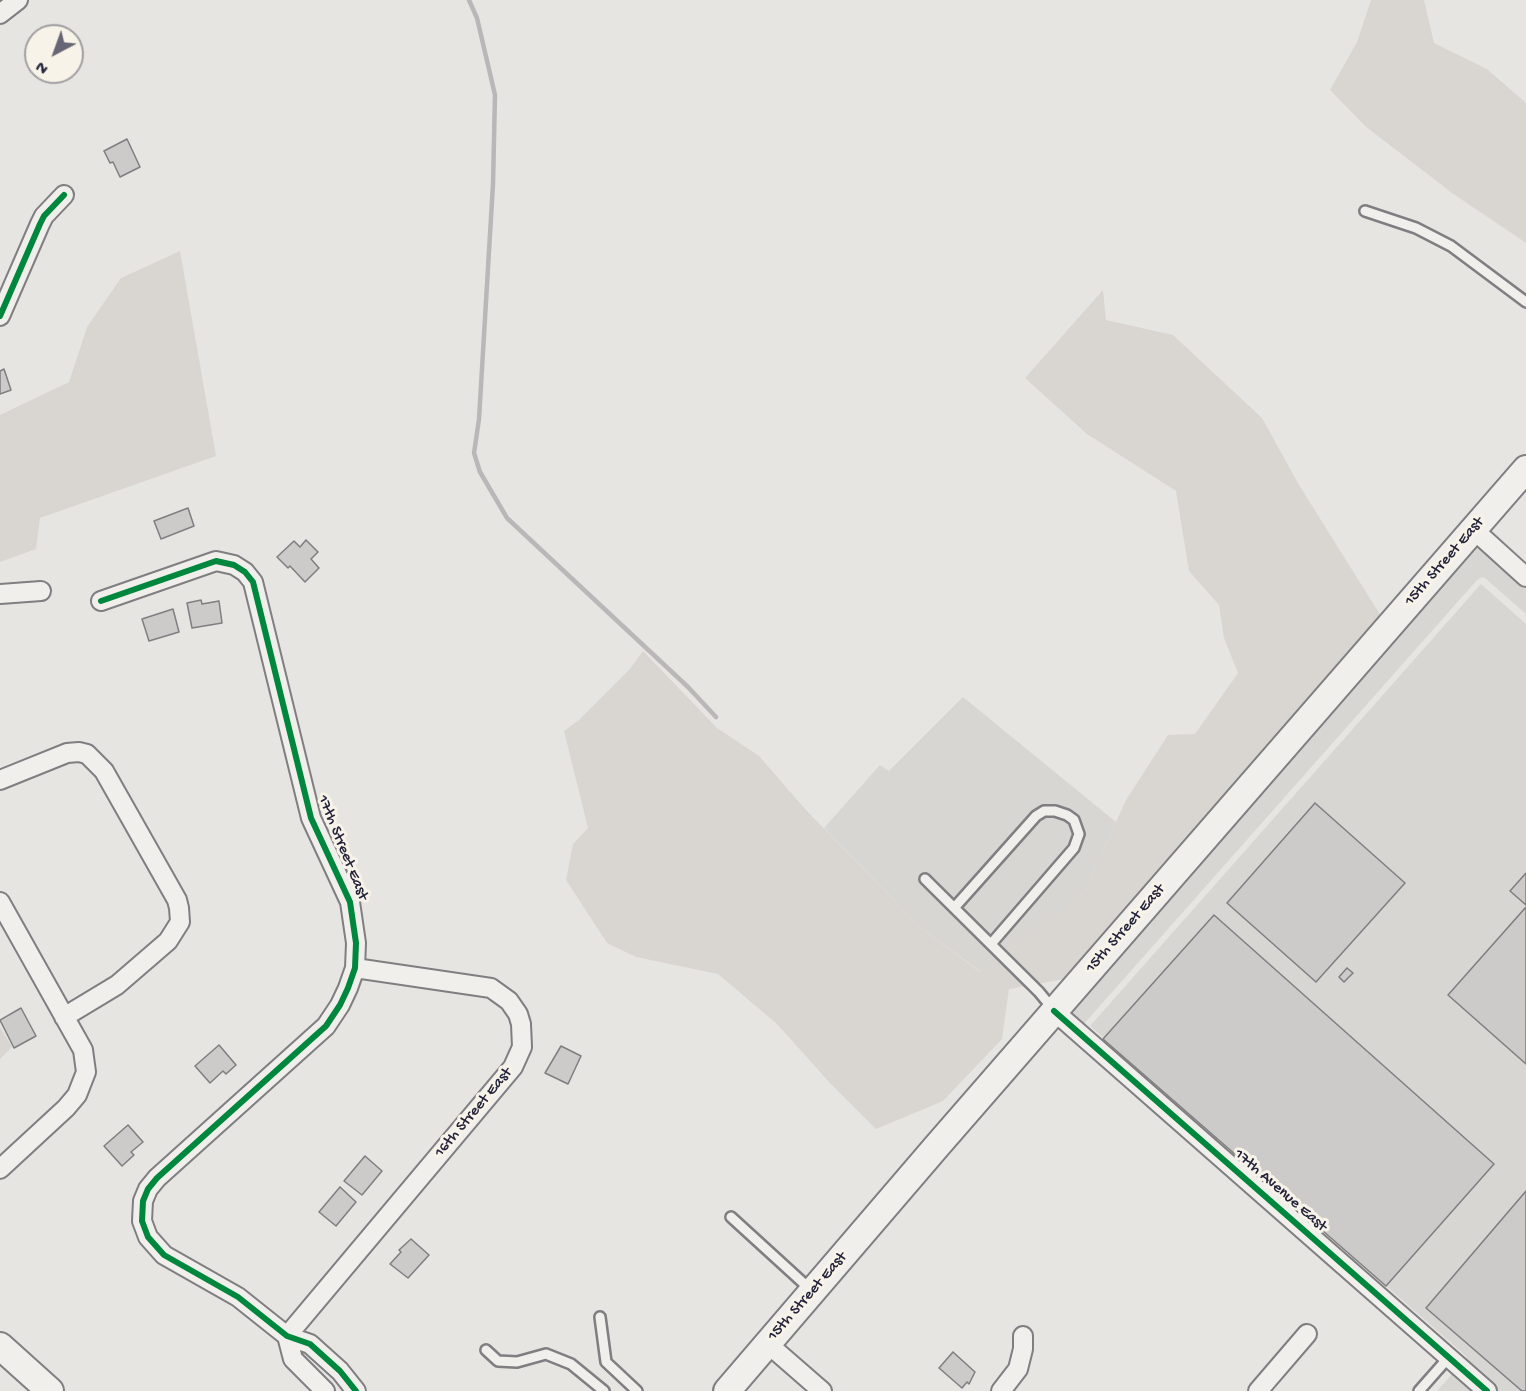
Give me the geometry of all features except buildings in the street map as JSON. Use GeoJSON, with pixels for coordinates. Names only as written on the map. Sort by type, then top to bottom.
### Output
{"type":"FeatureCollection","features":[{"type":"Feature","properties":{"kind":"main road","name":"15th Street East"},"geometry":{"type":"LineString","coordinates":[[727,1391],[1526,469]]}},
{"type":"Feature","properties":{"kind":"main road"},"geometry":{"type":"LineString","coordinates":[[0,1346],[50,1391]]}},
{"type":"Feature","properties":{"kind":"street"},"geometry":{"type":"LineString","coordinates":[[0,14],[18,0]]}},
{"type":"Feature","properties":{"kind":"street"},"geometry":{"type":"LineString","coordinates":[[0,316],[44,216],[64,195]]}},
{"type":"Feature","properties":{"kind":"street"},"geometry":{"type":"LineString","coordinates":[[1473,529],[1526,577]]}},
{"type":"Feature","properties":{"kind":"street","name":"17th Street East"},"geometry":{"type":"LineString","coordinates":[[101,601],[216,561],[234,565],[245,572],[253,582],[311,818],[350,902],[355,934],[355,968],[340,1005],[326,1026],[157,1178],[148,1189],[142,1211],[142,1221],[148,1237],[164,1255],[238,1297],[286,1336]]}},
{"type":"Feature","properties":{"kind":"street"},"geometry":{"type":"LineString","coordinates":[[0,594],[41,591]]}},
{"type":"Feature","properties":{"kind":"street"},"geometry":{"type":"LineString","coordinates":[[0,780],[67,753],[87,754],[104,771],[177,900],[180,922],[168,941],[117,985],[64,1017]]}},
{"type":"Feature","properties":{"kind":"street"},"geometry":{"type":"LineString","coordinates":[[0,902],[85,1057],[86,1072],[77,1095],[66,1108],[0,1169]]}},
{"type":"Feature","properties":{"kind":"street","name":"16th Street East"},"geometry":{"type":"LineString","coordinates":[[286,1336],[513,1067],[522,1047],[518,1014],[509,1001],[491,988],[355,968]]}},
{"type":"Feature","properties":{"kind":"street","name":"17th Avenue East"},"geometry":{"type":"LineString","coordinates":[[1054,1011],[1487,1391]]}},
{"type":"Feature","properties":{"kind":"street"},"geometry":{"type":"LineString","coordinates":[[1258,1391],[1307,1334]]}},
{"type":"Feature","properties":{"kind":"street"},"geometry":{"type":"LineString","coordinates":[[286,1336],[293,1359],[325,1391]]}},
{"type":"Feature","properties":{"kind":"street"},"geometry":{"type":"LineString","coordinates":[[286,1336],[310,1344],[340,1371],[356,1391]]}},
{"type":"Feature","properties":{"kind":"street"},"geometry":{"type":"LineString","coordinates":[[1001,1391],[1018,1369],[1023,1349],[1023,1336]]}},
{"type":"Feature","properties":{"kind":"street"},"geometry":{"type":"LineString","coordinates":[[768,1344],[822,1391]]}},
{"type":"Feature","properties":{"kind":"lane"},"geometry":{"type":"LineString","coordinates":[[1365,211],[1416,228],[1451,246],[1526,302]]}},
{"type":"Feature","properties":{"kind":"lane"},"geometry":{"type":"LineString","coordinates":[[954,908],[1036,816],[1044,811],[1055,811],[1074,820],[1079,834],[1074,848],[991,944]]}},
{"type":"Feature","properties":{"kind":"lane"},"geometry":{"type":"LineString","coordinates":[[925,879],[1039,992],[1054,1011]]}},
{"type":"Feature","properties":{"kind":"lane"},"geometry":{"type":"LineString","coordinates":[[731,1217],[813,1292]]}},
{"type":"Feature","properties":{"kind":"lane"},"geometry":{"type":"LineString","coordinates":[[600,1317],[606,1362],[637,1391]]}},
{"type":"Feature","properties":{"kind":"lane"},"geometry":{"type":"LineString","coordinates":[[486,1350],[498,1361],[517,1362],[546,1354],[571,1364],[604,1391]]}},
{"type":"Feature","properties":{"kind":"lane"},"geometry":{"type":"LineString","coordinates":[[1419,1391],[1449,1357]]}},
{"type":"Feature","properties":{"kind":"shaded area"},"geometry":{"type":"Polygon","coordinates":[[[1371,0],[1424,0],[1434,43],[1487,69],[1526,103],[1526,243],[1452,193],[1365,126],[1330,90],[1357,42],[1371,0]]]}},
{"type":"Feature","properties":{"kind":"shaded area"},"geometry":{"type":"Polygon","coordinates":[[[180,251],[216,456],[40,518],[36,549],[0,562],[0,415],[69,382],[87,327],[121,278],[180,251]]]}},
{"type":"Feature","properties":{"kind":"shaded area"},"geometry":{"type":"Polygon","coordinates":[[[1103,290],[1106,320],[1173,335],[1262,418],[1299,485],[1381,616],[1070,978],[1009,989],[1002,1039],[943,1101],[876,1129],[829,1082],[777,1024],[718,974],[636,957],[607,943],[566,880],[573,844],[588,828],[564,731],[579,720],[629,670],[643,651],[717,728],[759,756],[806,810],[922,929],[980,972],[1084,892],[1126,800],[1168,735],[1195,734],[1238,673],[1224,638],[1219,605],[1189,571],[1176,491],[1087,434],[1025,378],[1103,290]]]}},
{"type":"Feature","properties":{"kind":"shaded area"},"geometry":{"type":"Polygon","coordinates":[[[1473,541],[1526,589],[1526,614],[1486,579],[1482,577],[1477,580],[1083,1025],[1066,1009],[1473,541]]]}},
{"type":"Feature","properties":{"kind":"shaded area"},"geometry":{"type":"Polygon","coordinates":[[[1481,584],[1526,624],[1526,1391],[1437,1391],[1467,1357],[1090,1026],[1481,584]]]}},
{"type":"Feature","properties":{"kind":"shaded area"},"geometry":{"type":"Polygon","coordinates":[[[963,697],[1116,822],[1084,892],[981,972],[922,929],[824,828],[880,765],[889,771],[963,697]]]}},
{"type":"Feature","properties":{"kind":"shaded area"},"geometry":{"type":"Polygon","coordinates":[[[0,1027],[12,1047],[0,1059],[0,1027]]]}},
{"type":"Feature","properties":{"kind":"waterway"},"geometry":{"type":"LineString","coordinates":[[469,0],[477,18],[495,95],[493,184],[479,419],[474,453],[480,472],[507,518],[688,687],[716,717]]}},
{"type":"Feature","properties":{"kind":"cycle path"},"geometry":{"type":"LineString","coordinates":[[0,316],[44,216],[64,195]]}},
{"type":"Feature","properties":{"kind":"cycle path"},"geometry":{"type":"LineString","coordinates":[[101,601],[216,561],[234,565],[245,572],[253,582],[311,818],[350,902],[356,943],[355,968],[348,988],[326,1026],[157,1178],[148,1189],[143,1201],[142,1221],[148,1237],[164,1255],[238,1297],[287,1336],[310,1344],[340,1371],[356,1391]]}},
{"type":"Feature","properties":{"kind":"cycle path"},"geometry":{"type":"LineString","coordinates":[[1054,1011],[1487,1391]]}}]}
